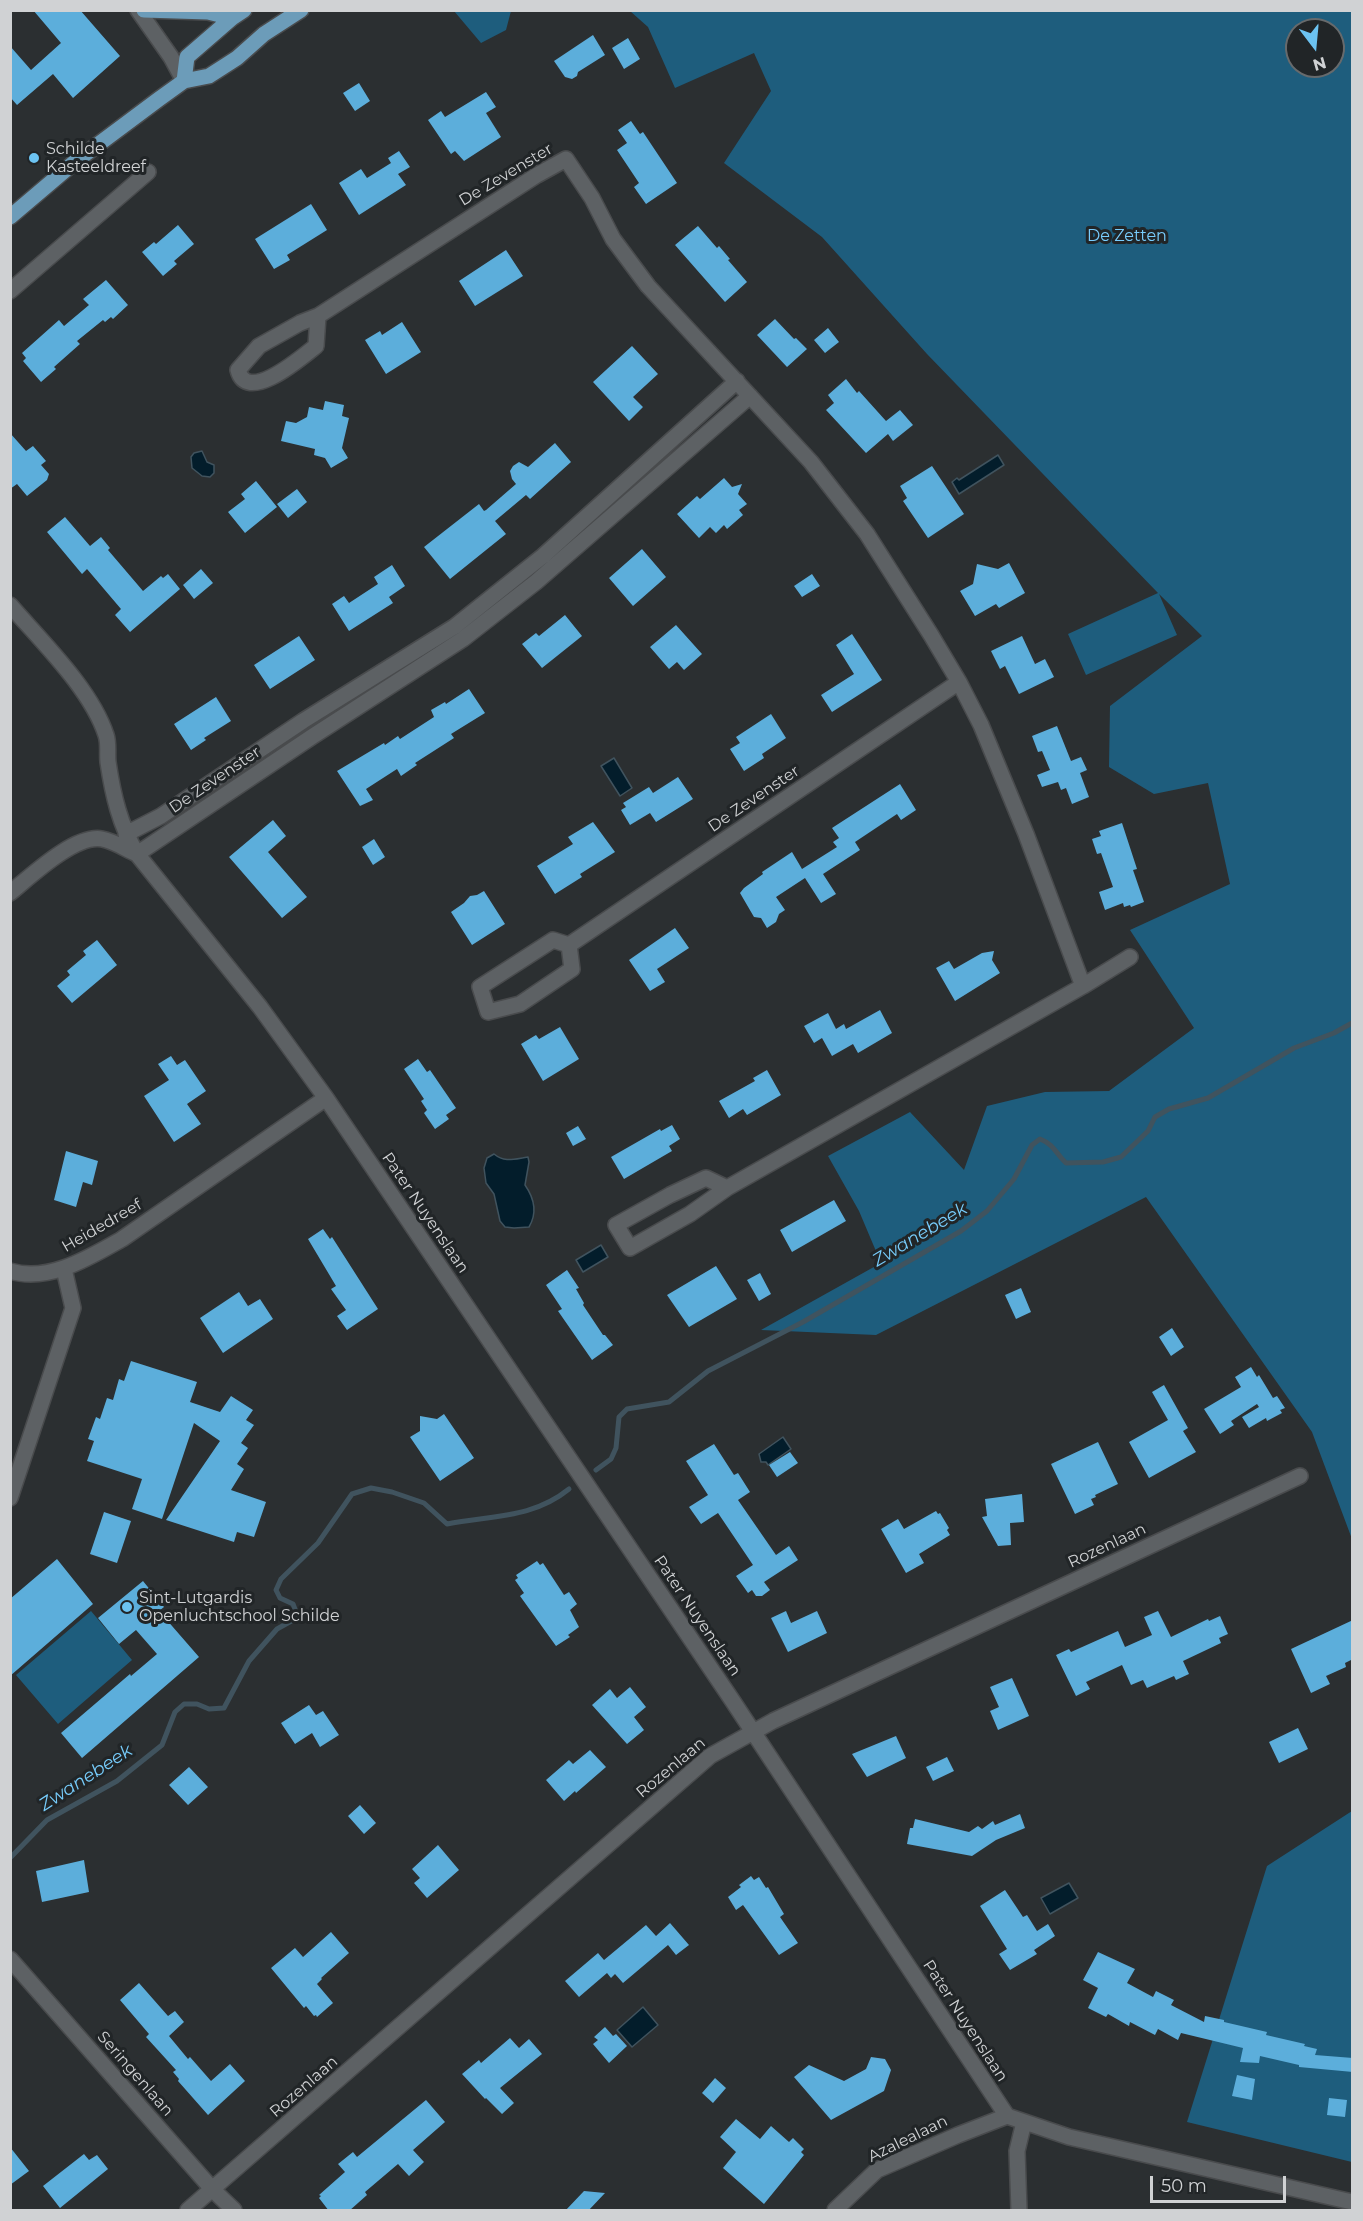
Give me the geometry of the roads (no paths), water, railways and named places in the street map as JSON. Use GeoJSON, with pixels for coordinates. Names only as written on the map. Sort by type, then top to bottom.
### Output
{"type":"FeatureCollection","features":[{"type":"Feature","properties":{"kind":"main road"},"geometry":{"type":"LineString","coordinates":[[144,10],[238,14]]}},
{"type":"Feature","properties":{"kind":"main road"},"geometry":{"type":"LineString","coordinates":[[10,217],[76,161],[184,81],[209,76],[237,58],[264,34],[301,10]]}},
{"type":"Feature","properties":{"kind":"main road"},"geometry":{"type":"LineString","coordinates":[[184,81],[187,57],[238,14]]}},
{"type":"Feature","properties":{"kind":"street"},"geometry":{"type":"LineString","coordinates":[[138,10],[171,57],[184,81]]}},
{"type":"Feature","properties":{"kind":"street","name":"De Zevenster"},"geometry":{"type":"LineString","coordinates":[[318,316],[316,346],[288,369],[255,384],[246,382],[240,377],[238,370],[259,346],[300,323],[318,316],[537,175],[566,159],[592,198],[613,239],[648,286],[811,462],[867,534],[959,682],[981,725],[1026,834],[1083,986]]}},
{"type":"Feature","properties":{"kind":"street"},"geometry":{"type":"LineString","coordinates":[[10,291],[148,172]]}},
{"type":"Feature","properties":{"kind":"street","name":"De Zevenster"},"geometry":{"type":"LineString","coordinates":[[137,854],[536,582],[737,381]]}},
{"type":"Feature","properties":{"kind":"street","name":"De Zevenster"},"geometry":{"type":"LineString","coordinates":[[599,517],[750,396]]}},
{"type":"Feature","properties":{"kind":"street","name":"Pater Nuyenslaan"},"geometry":{"type":"LineString","coordinates":[[10,605],[87,696],[107,737],[107,756],[114,801],[126,834],[137,854],[260,1007],[326,1098],[753,1731],[1006,2116]]}},
{"type":"Feature","properties":{"kind":"street","name":"De Zevenster"},"geometry":{"type":"LineString","coordinates":[[126,834],[161,816],[303,721],[459,633]]}},
{"type":"Feature","properties":{"kind":"street","name":"De Zevenster"},"geometry":{"type":"LineString","coordinates":[[569,945],[959,682]]}},
{"type":"Feature","properties":{"kind":"street"},"geometry":{"type":"LineString","coordinates":[[303,721],[313,736]]}},
{"type":"Feature","properties":{"kind":"street","name":"Pater Nuyenslaan"},"geometry":{"type":"LineString","coordinates":[[10,892],[55,856],[85,841],[102,839],[137,854]]}},
{"type":"Feature","properties":{"kind":"street","name":"De Zevenster"},"geometry":{"type":"LineString","coordinates":[[553,940],[569,945],[572,969],[520,1004],[488,1012],[480,987],[553,940]]}},
{"type":"Feature","properties":{"kind":"street"},"geometry":{"type":"LineString","coordinates":[[727,1188],[706,1178],[616,1225],[630,1248],[690,1214],[727,1188],[1130,957]]}},
{"type":"Feature","properties":{"kind":"street","name":"Heidedreef"},"geometry":{"type":"LineString","coordinates":[[10,1497],[73,1308],[64,1269],[122,1239],[326,1098]]}},
{"type":"Feature","properties":{"kind":"street"},"geometry":{"type":"LineString","coordinates":[[10,1271],[22,1275],[64,1269]]}},
{"type":"Feature","properties":{"kind":"street","name":"Rozenlaan"},"geometry":{"type":"LineString","coordinates":[[188,2211],[710,1756],[753,1731],[1300,1476]]}},
{"type":"Feature","properties":{"kind":"street","name":"Seringenlaan"},"geometry":{"type":"LineString","coordinates":[[10,1959],[234,2211]]}},
{"type":"Feature","properties":{"kind":"street"},"geometry":{"type":"LineString","coordinates":[[1006,2116],[1070,2137],[1353,2202]]}},
{"type":"Feature","properties":{"kind":"street","name":"Azalealaan"},"geometry":{"type":"LineString","coordinates":[[835,2211],[877,2170],[1006,2116]]}},
{"type":"Feature","properties":{"kind":"street"},"geometry":{"type":"LineString","coordinates":[[1019,2211],[1017,2151],[1024,2122]]}},
{"type":"Feature","properties":{"kind":"waterway","name":"Zwanebeek"},"geometry":{"type":"LineString","coordinates":[[596,1470],[611,1459],[616,1448],[619,1417],[627,1409],[669,1402],[708,1371],[803,1322],[961,1231],[987,1211],[1014,1179],[1032,1145],[1040,1139],[1052,1147],[1066,1163],[1103,1162],[1121,1157],[1148,1131],[1155,1117],[1169,1109],[1208,1098],[1294,1048],[1334,1033],[1352,1023]]}},
{"type":"Feature","properties":{"kind":"waterway","name":"Zwanebeek"},"geometry":{"type":"LineString","coordinates":[[10,1858],[47,1820],[117,1781],[162,1745],[175,1712],[184,1704],[197,1704],[209,1709],[224,1708],[249,1661],[277,1629],[295,1619],[296,1612],[293,1604],[280,1598],[276,1590],[281,1579],[318,1543],[352,1494],[371,1488],[392,1492],[424,1503],[447,1524],[526,1511],[555,1499],[569,1489]]}},
{"type":"Feature","properties":{"kind":"place","name":"Schilde Kasteeldreef"},"geometry":{"type":"Point","coordinates":[34,158]}},
{"type":"Feature","properties":{"kind":"place","name":"Sint-Lutgardis Openluchtschool Schilde"},"geometry":{"type":"Point","coordinates":[127,1607]}},
{"type":"Feature","properties":{"kind":"park label","name":"De Zetten"},"geometry":{"type":"Point","coordinates":[1127,236]}}]}
